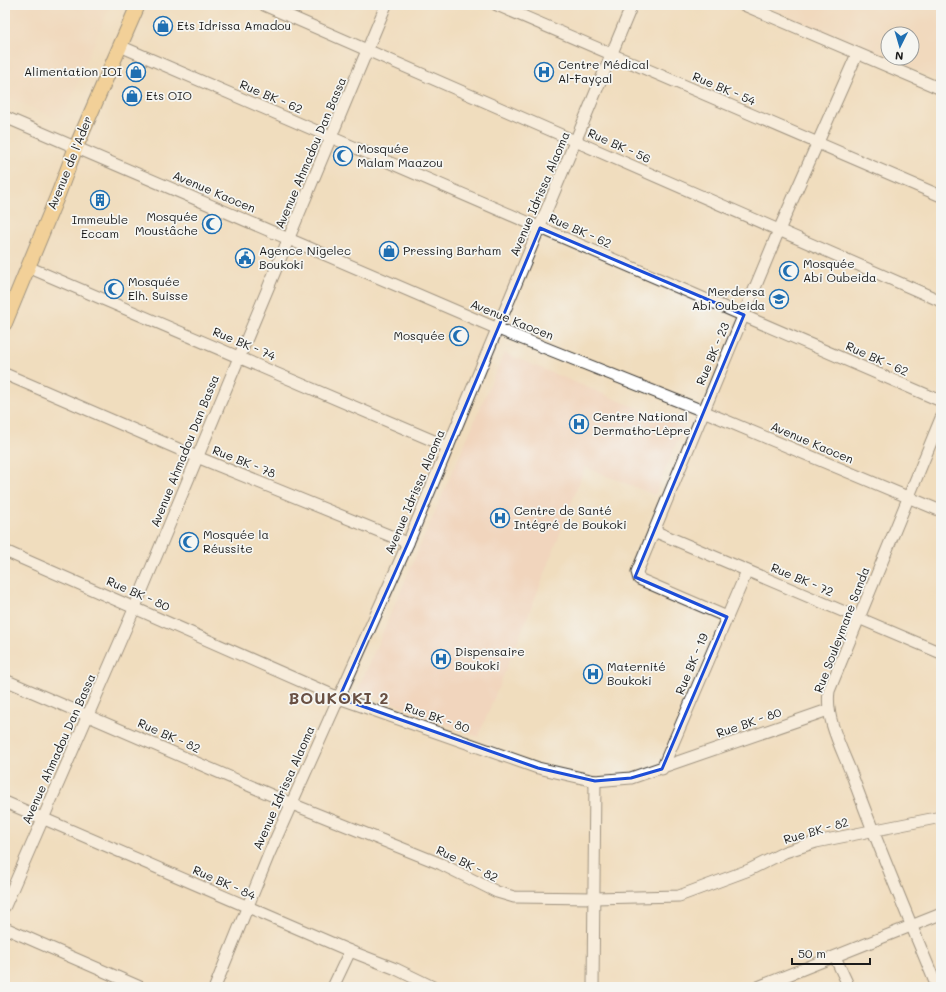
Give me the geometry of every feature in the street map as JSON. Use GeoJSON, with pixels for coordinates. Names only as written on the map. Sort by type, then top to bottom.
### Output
{"type":"FeatureCollection","features":[{"type":"Feature","properties":{"kind":"main road","name":"Avenue de l'Ader"},"geometry":{"type":"LineString","coordinates":[[5,323],[76,147],[138,5]]}},
{"type":"Feature","properties":{"kind":"street","name":"Rue BK - 56"},"geometry":{"type":"LineString","coordinates":[[264,5],[941,301]]}},
{"type":"Feature","properties":{"kind":"street","name":"Avenue Ahmadou Dan Bassa"},"geometry":{"type":"LineString","coordinates":[[5,906],[135,607],[238,356],[289,239],[386,5]]}},
{"type":"Feature","properties":{"kind":"street","name":"Rue BK - 54"},"geometry":{"type":"LineString","coordinates":[[497,5],[941,196]]}},
{"type":"Feature","properties":{"kind":"street","name":"Avenue Idrissa Alaoma"},"geometry":{"type":"LineString","coordinates":[[215,987],[269,854],[408,543],[632,5]]}},
{"type":"Feature","properties":{"kind":"street"},"geometry":{"type":"LineString","coordinates":[[744,5],[941,89]]}},
{"type":"Feature","properties":{"kind":"street","name":"Rue BK - 62"},"geometry":{"type":"LineString","coordinates":[[120,46],[941,401]]}},
{"type":"Feature","properties":{"kind":"street","name":"Rue BK - 23"},"geometry":{"type":"LineString","coordinates":[[727,617],[639,579],[637,572],[779,230],[816,143],[857,54]]}},
{"type":"Feature","properties":{"kind":"street","name":"Avenue Kaocen"},"geometry":{"type":"LineString","coordinates":[[5,117],[498,329],[703,411],[941,511]]}},
{"type":"Feature","properties":{"kind":"street","name":"Rue BK - 74"},"geometry":{"type":"LineString","coordinates":[[28,267],[448,447]]}},
{"type":"Feature","properties":{"kind":"street","name":"Rue BK - 78"},"geometry":{"type":"LineString","coordinates":[[5,374],[197,457],[408,543]]}},
{"type":"Feature","properties":{"kind":"street","name":"Rue Souleymane Sanda"},"geometry":{"type":"LineString","coordinates":[[937,987],[872,830],[828,710],[829,691],[941,418]]}},
{"type":"Feature","properties":{"kind":"street","name":"Rue BK - 72"},"geometry":{"type":"LineString","coordinates":[[654,530],[941,653]]}},
{"type":"Feature","properties":{"kind":"street","name":"Rue BK - 80"},"geometry":{"type":"LineString","coordinates":[[5,551],[339,698],[538,768],[595,781],[631,778],[828,710]]}},
{"type":"Feature","properties":{"kind":"street","name":"Rue BK - 19"},"geometry":{"type":"LineString","coordinates":[[662,768],[747,571]]}},
{"type":"Feature","properties":{"kind":"street","name":"Rue BK - 82"},"geometry":{"type":"LineString","coordinates":[[5,680],[292,804],[441,864],[505,895],[594,898],[679,896],[749,870],[785,852],[816,842],[941,817]]}},
{"type":"Feature","properties":{"kind":"street"},"geometry":{"type":"LineString","coordinates":[[593,987],[595,781]]}},
{"type":"Feature","properties":{"kind":"street","name":"Rue BK - 84"},"geometry":{"type":"LineString","coordinates":[[5,802],[350,951],[396,969],[433,987]]}},
{"type":"Feature","properties":{"kind":"street"},"geometry":{"type":"LineString","coordinates":[[758,987],[941,914]]}},
{"type":"Feature","properties":{"kind":"street"},"geometry":{"type":"LineString","coordinates":[[5,928],[140,987]]}},
{"type":"Feature","properties":{"kind":"street"},"geometry":{"type":"LineString","coordinates":[[333,987],[350,951]]}},
{"type":"Feature","properties":{"kind":"street"},"geometry":{"type":"LineString","coordinates":[[835,957],[849,987]]}},
{"type":"Feature","properties":{"kind":"highlighted area"},"geometry":{"type":"Polygon","coordinates":[[[540,228],[744,315],[635,577],[727,617],[662,769],[631,778],[595,781],[538,768],[339,698],[408,543],[540,228]]]}},
{"type":"Feature","properties":{"kind":"shaded area"},"geometry":{"type":"Polygon","coordinates":[[[5,5],[110,5],[63,118],[56,118],[5,96],[5,5]]]}},
{"type":"Feature","properties":{"kind":"shaded area"},"geometry":{"type":"Polygon","coordinates":[[[761,5],[941,5],[941,81],[905,66],[920,66],[920,26],[880,26],[880,55],[761,5]]]}},
{"type":"Feature","properties":{"kind":"shaded area"},"geometry":{"type":"Polygon","coordinates":[[[504,353],[683,427],[655,495],[585,467],[542,581],[478,737],[358,689],[504,353]]]}},
{"type":"Feature","properties":{"kind":"place","name":"Ets Idrissa Amadou"},"geometry":{"type":"Point","coordinates":[163,26]}},
{"type":"Feature","properties":{"kind":"place","name":"Alimentation IOI"},"geometry":{"type":"Point","coordinates":[136,72]}},
{"type":"Feature","properties":{"kind":"place","name":"Centre Médical Al-Fayçal"},"geometry":{"type":"Point","coordinates":[544,72]}},
{"type":"Feature","properties":{"kind":"place","name":"Ets OIO"},"geometry":{"type":"Point","coordinates":[132,96]}},
{"type":"Feature","properties":{"kind":"place","name":"Mosquée Malam Maazou"},"geometry":{"type":"Point","coordinates":[343,156]}},
{"type":"Feature","properties":{"kind":"place","name":"Immeuble Eccam"},"geometry":{"type":"Point","coordinates":[100,200]}},
{"type":"Feature","properties":{"kind":"place","name":"Mosquée Moustâche"},"geometry":{"type":"Point","coordinates":[212,224]}},
{"type":"Feature","properties":{"kind":"place","name":"Pressing Barham"},"geometry":{"type":"Point","coordinates":[389,251]}},
{"type":"Feature","properties":{"kind":"place","name":"Agence Nigelec Boukoki"},"geometry":{"type":"Point","coordinates":[245,258]}},
{"type":"Feature","properties":{"kind":"place","name":"Mosquée Abi Oubeida"},"geometry":{"type":"Point","coordinates":[789,271]}},
{"type":"Feature","properties":{"kind":"place","name":"Mosquée Elh. Suisse"},"geometry":{"type":"Point","coordinates":[114,289]}},
{"type":"Feature","properties":{"kind":"place","name":"Merdersa Abi Oubeida"},"geometry":{"type":"Point","coordinates":[779,299]}},
{"type":"Feature","properties":{"kind":"place","name":"Mosquée"},"geometry":{"type":"Point","coordinates":[459,336]}},
{"type":"Feature","properties":{"kind":"place","name":"Centre National Dermatho-Lèpre"},"geometry":{"type":"Point","coordinates":[579,424]}},
{"type":"Feature","properties":{"kind":"place","name":"Centre de Santé Intégré de Boukoki"},"geometry":{"type":"Point","coordinates":[500,518]}},
{"type":"Feature","properties":{"kind":"place","name":"Mosquée la Réussite"},"geometry":{"type":"Point","coordinates":[189,542]}},
{"type":"Feature","properties":{"kind":"place","name":"Dispensaire Boukoki"},"geometry":{"type":"Point","coordinates":[441,659]}},
{"type":"Feature","properties":{"kind":"place","name":"Maternité Boukoki"},"geometry":{"type":"Point","coordinates":[593,674]}},
{"type":"Feature","properties":{"kind":"district","name":"BOUKOKI 2"},"geometry":{"type":"Point","coordinates":[339,698]}}]}
